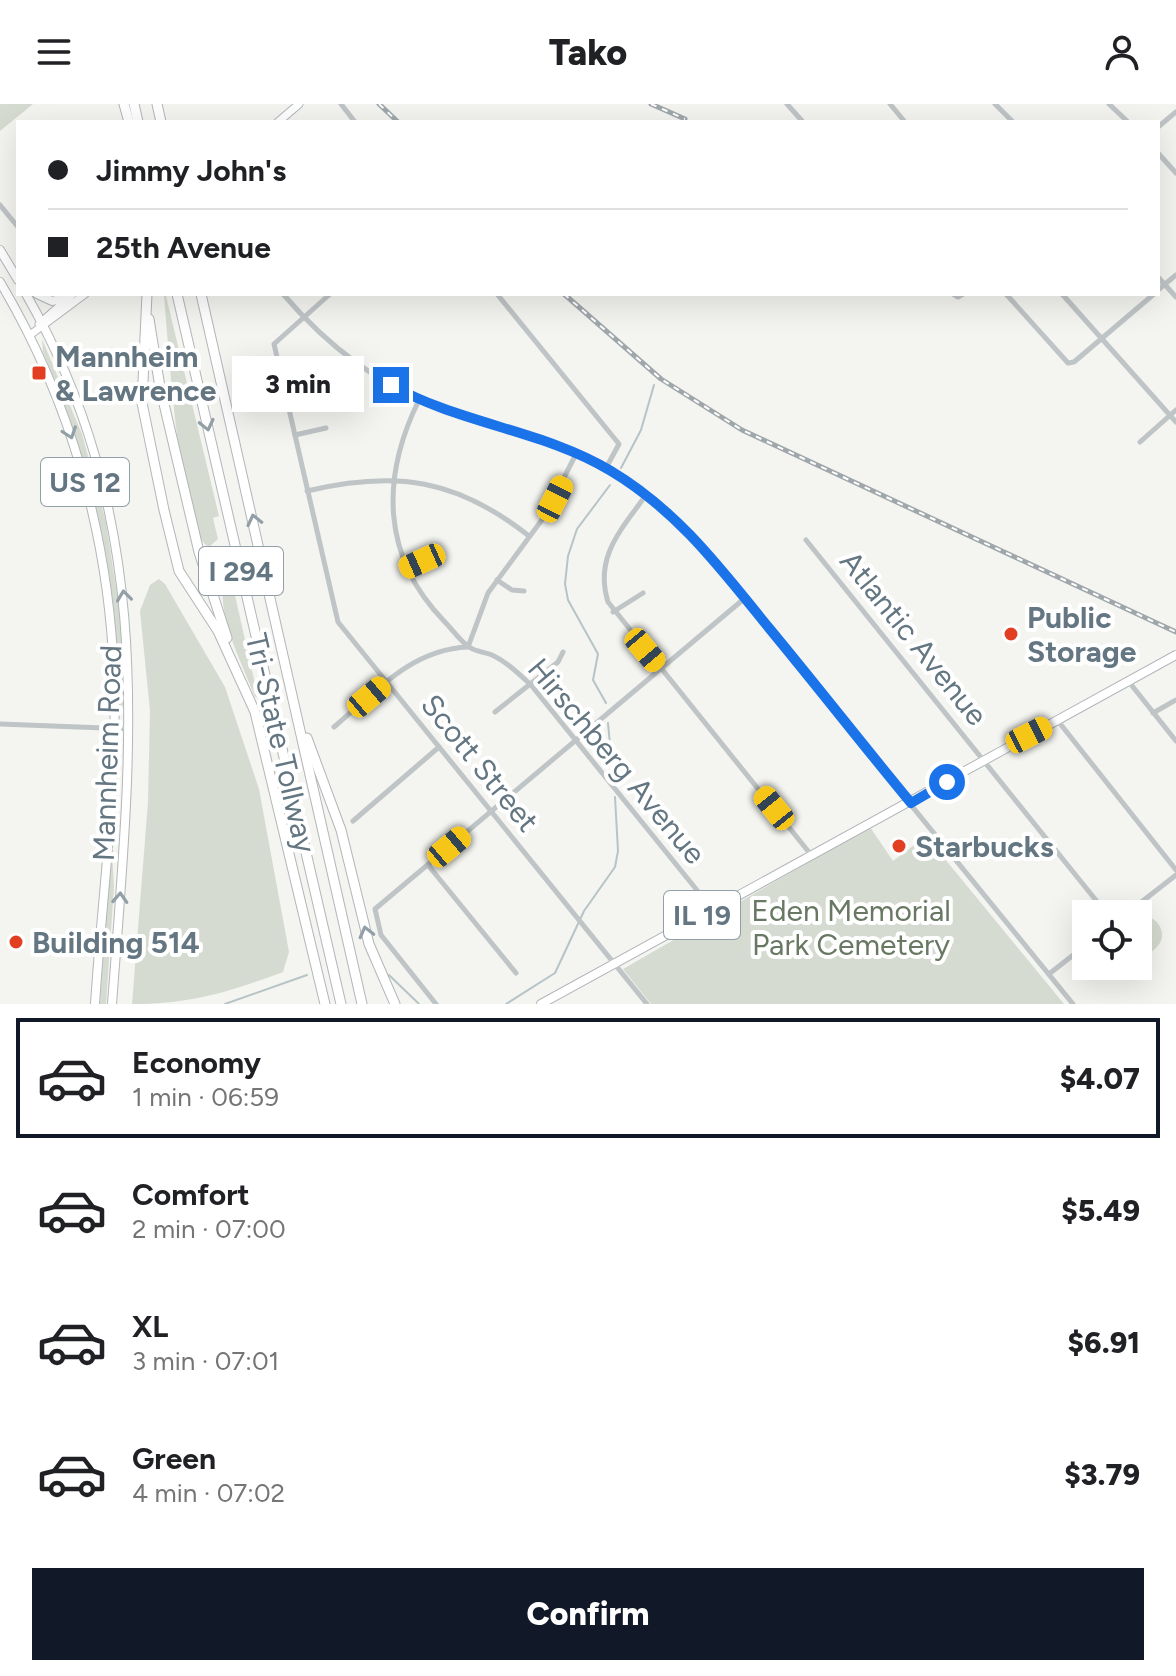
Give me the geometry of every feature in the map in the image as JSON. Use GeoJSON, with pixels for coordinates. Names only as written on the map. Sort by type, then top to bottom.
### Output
{"type":"FeatureCollection","features":[{"type":"Feature","properties":{"kind":"highway","name":"Tri-State Tollway"},"geometry":{"type":"LineString","coordinates":[[177,296],[341,1004]]}},
{"type":"Feature","properties":{"kind":"highway","name":"Tri-State Tollway"},"geometry":{"type":"LineString","coordinates":[[201,296],[362,1004]]}},
{"type":"Feature","properties":{"kind":"highway","name":"I 294"},"geometry":{"type":"LineString","coordinates":[[147,297],[142,403],[178,568],[218,631],[251,702]]}},
{"type":"Feature","properties":{"kind":"highway","name":"I 294"},"geometry":{"type":"LineString","coordinates":[[147,297],[160,387],[199,552],[251,702],[325,1004]]}},
{"type":"Feature","properties":{"kind":"highway"},"geometry":{"type":"LineString","coordinates":[[296,711],[341,830],[373,956],[395,1004]]}},
{"type":"Feature","properties":{"kind":"highway"},"geometry":{"type":"LineString","coordinates":[[298,892],[319,1004]]}},
{"type":"Feature","properties":{"kind":"highway"},"geometry":{"type":"LineString","coordinates":[[357,980],[370,1004]]}},
{"type":"Feature","properties":{"kind":"main road"},"geometry":{"type":"LineString","coordinates":[[280,120],[299,104]]}},
{"type":"Feature","properties":{"kind":"main road"},"geometry":{"type":"LineString","coordinates":[[0,250],[16,266]]}},
{"type":"Feature","properties":{"kind":"main road"},"geometry":{"type":"LineString","coordinates":[[0,250],[16,277]]}},
{"type":"Feature","properties":{"kind":"main road","name":"Mannheim Road"},"geometry":{"type":"LineString","coordinates":[[0,282],[30,335],[68,426],[98,534],[110,622],[113,728],[95,1004]]}},
{"type":"Feature","properties":{"kind":"main road","name":"Mannheim Road"},"geometry":{"type":"LineString","coordinates":[[27,296],[43,325],[84,423],[120,557],[129,651],[130,729],[112,1004]]}},
{"type":"Feature","properties":{"kind":"main road"},"geometry":{"type":"LineString","coordinates":[[41,296],[52,301],[69,296]]}},
{"type":"Feature","properties":{"kind":"main road"},"geometry":{"type":"LineString","coordinates":[[43,325],[71,296]]}},
{"type":"Feature","properties":{"kind":"main road"},"geometry":{"type":"LineString","coordinates":[[30,335],[82,296]]}},
{"type":"Feature","properties":{"kind":"main road","name":"IL 19"},"geometry":{"type":"LineString","coordinates":[[541,1004],[1176,655]]}},
{"type":"Feature","properties":{"kind":"street"},"geometry":{"type":"LineString","coordinates":[[341,104],[353,120]]}},
{"type":"Feature","properties":{"kind":"street"},"geometry":{"type":"LineString","coordinates":[[787,104],[801,120]]}},
{"type":"Feature","properties":{"kind":"street"},"geometry":{"type":"LineString","coordinates":[[890,104],[903,120]]}},
{"type":"Feature","properties":{"kind":"street"},"geometry":{"type":"LineString","coordinates":[[995,104],[1011,120]]}},
{"type":"Feature","properties":{"kind":"street"},"geometry":{"type":"LineString","coordinates":[[1109,104],[1126,120]]}},
{"type":"Feature","properties":{"kind":"street"},"geometry":{"type":"LineString","coordinates":[[1160,125],[1176,112]]}},
{"type":"Feature","properties":{"kind":"street"},"geometry":{"type":"LineString","coordinates":[[1160,155],[1176,173]]}},
{"type":"Feature","properties":{"kind":"street"},"geometry":{"type":"LineString","coordinates":[[0,205],[16,225]]}},
{"type":"Feature","properties":{"kind":"street"},"geometry":{"type":"LineString","coordinates":[[1160,288],[1176,275]]}},
{"type":"Feature","properties":{"kind":"street"},"geometry":{"type":"LineString","coordinates":[[1160,279],[1176,297]]}},
{"type":"Feature","properties":{"kind":"street"},"geometry":{"type":"LineString","coordinates":[[285,296],[303,317],[358,364],[419,400],[576,454],[606,468],[683,525],[745,597],[1073,1004]]}},
{"type":"Feature","properties":{"kind":"street"},"geometry":{"type":"LineString","coordinates":[[303,317],[328,296]]}},
{"type":"Feature","properties":{"kind":"street"},"geometry":{"type":"LineString","coordinates":[[499,296],[619,444],[606,468]]}},
{"type":"Feature","properties":{"kind":"street"},"geometry":{"type":"LineString","coordinates":[[1008,296],[1068,363],[1151,296]]}},
{"type":"Feature","properties":{"kind":"street"},"geometry":{"type":"LineString","coordinates":[[1064,296],[1176,422]]}},
{"type":"Feature","properties":{"kind":"street","name":"Scott Street"},"geometry":{"type":"LineString","coordinates":[[303,317],[274,344],[336,619],[647,1004]]}},
{"type":"Feature","properties":{"kind":"street","name":"Hirschberg Avenue"},"geometry":{"type":"LineString","coordinates":[[419,400],[403,432],[392,482],[394,525],[407,567],[427,602],[468,647],[494,656],[531,685],[713,910]]}},
{"type":"Feature","properties":{"kind":"street"},"geometry":{"type":"LineString","coordinates":[[1140,442],[1176,410]]}},
{"type":"Feature","properties":{"kind":"street"},"geometry":{"type":"LineString","coordinates":[[295,435],[326,428]]}},
{"type":"Feature","properties":{"kind":"street"},"geometry":{"type":"LineString","coordinates":[[334,727],[387,682],[426,655],[468,647],[476,618],[497,580],[555,499],[576,454]]}},
{"type":"Feature","properties":{"kind":"street"},"geometry":{"type":"LineString","coordinates":[[307,491],[353,482],[431,485],[458,492],[492,508],[529,536]]}},
{"type":"Feature","properties":{"kind":"street"},"geometry":{"type":"LineString","coordinates":[[646,495],[605,557],[603,582],[613,612],[812,856]]}},
{"type":"Feature","properties":{"kind":"street","name":"Atlantic Avenue"},"geometry":{"type":"LineString","coordinates":[[806,540],[1096,900]]}},
{"type":"Feature","properties":{"kind":"street"},"geometry":{"type":"LineString","coordinates":[[407,567],[437,554]]}},
{"type":"Feature","properties":{"kind":"street"},"geometry":{"type":"LineString","coordinates":[[497,580],[512,590],[524,591]]}},
{"type":"Feature","properties":{"kind":"street"},"geometry":{"type":"LineString","coordinates":[[613,612],[643,593]]}},
{"type":"Feature","properties":{"kind":"street"},"geometry":{"type":"LineString","coordinates":[[436,1004],[381,935],[375,909],[745,597]]}},
{"type":"Feature","properties":{"kind":"street"},"geometry":{"type":"LineString","coordinates":[[495,712],[558,662],[563,652]]}},
{"type":"Feature","properties":{"kind":"street"},"geometry":{"type":"LineString","coordinates":[[1129,682],[1176,741]]}},
{"type":"Feature","properties":{"kind":"street"},"geometry":{"type":"LineString","coordinates":[[1153,713],[1176,700]]}},
{"type":"Feature","properties":{"kind":"street"},"geometry":{"type":"LineString","coordinates":[[1058,721],[1176,872],[1143,900]]}},
{"type":"Feature","properties":{"kind":"street"},"geometry":{"type":"LineString","coordinates":[[0,724],[130,729]]}},
{"type":"Feature","properties":{"kind":"street"},"geometry":{"type":"LineString","coordinates":[[353,821],[439,747]]}},
{"type":"Feature","properties":{"kind":"street"},"geometry":{"type":"LineString","coordinates":[[428,865],[516,973]]}},
{"type":"Feature","properties":{"kind":"street"},"geometry":{"type":"LineString","coordinates":[[1049,974],[1072,956]]}},
{"type":"Feature","properties":{"kind":"green space"},"geometry":{"type":"Polygon","coordinates":[[[0,104],[33,104],[0,131],[0,104]]]}},
{"type":"Feature","properties":{"kind":"green space"},"geometry":{"type":"Polygon","coordinates":[[[164,296],[219,516],[213,518],[218,539],[209,547],[199,534],[183,472],[164,296]]]}},
{"type":"Feature","properties":{"kind":"green space"},"geometry":{"type":"Polygon","coordinates":[[[42,339],[82,434],[106,522],[122,627],[125,702],[120,714],[114,610],[104,543],[79,446],[43,352],[42,339]]]}},
{"type":"Feature","properties":{"kind":"green space"},"geometry":{"type":"Polygon","coordinates":[[[227,560],[258,697],[255,697],[234,646],[225,613],[223,578],[227,560]]]}},
{"type":"Feature","properties":{"kind":"green space"},"geometry":{"type":"Polygon","coordinates":[[[159,579],[165,584],[225,687],[259,789],[289,952],[283,972],[245,985],[209,996],[132,1004],[148,802],[150,711],[140,611],[150,585],[159,579]]]}},
{"type":"Feature","properties":{"kind":"green space","name":"Eden Memorial Park Cemetery"},"geometry":{"type":"Polygon","coordinates":[[[870,827],[893,861],[926,836],[1064,1004],[651,1004],[623,969],[870,827]]]}},
{"type":"Feature","properties":{"kind":"green space"},"geometry":{"type":"Polygon","coordinates":[[[111,832],[114,887],[106,1004],[100,1004],[111,832]]]}},
{"type":"Feature","properties":{"kind":"green space"},"geometry":{"type":"Polygon","coordinates":[[[1152,919],[1162,931],[1160,943],[1152,951],[1152,919]]]}},
{"type":"Feature","properties":{"kind":"waterway"},"geometry":{"type":"LineString","coordinates":[[621,468],[641,430],[654,385]]}},
{"type":"Feature","properties":{"kind":"waterway"},"geometry":{"type":"LineString","coordinates":[[606,703],[593,680],[598,654],[568,600],[565,584],[568,556],[577,529],[610,485]]}},
{"type":"Feature","properties":{"kind":"waterway"},"geometry":{"type":"LineString","coordinates":[[608,723],[613,777]]}},
{"type":"Feature","properties":{"kind":"waterway"},"geometry":{"type":"LineString","coordinates":[[506,1004],[555,973],[584,911],[615,867],[618,851],[615,797]]}},
{"type":"Feature","properties":{"kind":"waterway"},"geometry":{"type":"LineString","coordinates":[[225,1004],[307,975]]}},
{"type":"Feature","properties":{"kind":"waterway"},"geometry":{"type":"LineString","coordinates":[[389,975],[419,1004]]}},
{"type":"Feature","properties":{"kind":"railway"},"geometry":{"type":"LineString","coordinates":[[379,104],[396,120]]}},
{"type":"Feature","properties":{"kind":"railway"},"geometry":{"type":"LineString","coordinates":[[651,104],[685,119]]}},
{"type":"Feature","properties":{"kind":"railway"},"geometry":{"type":"LineString","coordinates":[[566,296],[661,379],[742,430],[1176,632]]}},
{"type":"Feature","properties":{"kind":"place","name":"Mannheim & Lawrence"},"geometry":{"type":"Point","coordinates":[39,373]}},
{"type":"Feature","properties":{"kind":"place","name":"Public Storage"},"geometry":{"type":"Point","coordinates":[1011,634]}},
{"type":"Feature","properties":{"kind":"place","name":"Starbucks"},"geometry":{"type":"Point","coordinates":[899,846]}},
{"type":"Feature","properties":{"kind":"place","name":"Building 514"},"geometry":{"type":"Point","coordinates":[16,942]}},
{"type":"Feature","properties":{"kind":"route"},"geometry":{"type":"LineString","coordinates":[[391,385],[439,408],[576,454],[611,471],[646,495],[683,525],[708,551],[911,803],[947,782]]}}]}
